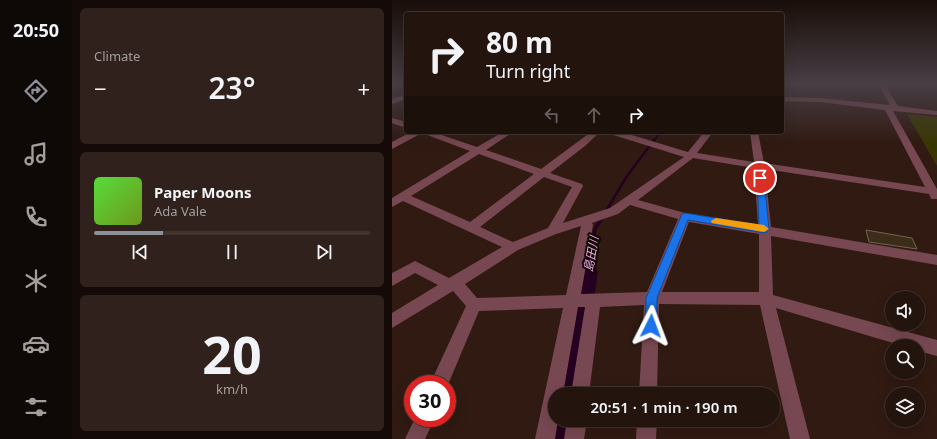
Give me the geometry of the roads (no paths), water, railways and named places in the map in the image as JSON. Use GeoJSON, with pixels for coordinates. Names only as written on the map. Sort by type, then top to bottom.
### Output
{"type":"FeatureCollection","features":[{"type":"Feature","properties":{"kind":"street"},"geometry":{"type":"LineString","coordinates":[[851,103],[937,113]]}},
{"type":"Feature","properties":{"kind":"street"},"geometry":{"type":"LineString","coordinates":[[890,103],[936,194]]}},
{"type":"Feature","properties":{"kind":"street"},"geometry":{"type":"LineString","coordinates":[[392,120],[404,124]]}},
{"type":"Feature","properties":{"kind":"street"},"geometry":{"type":"LineString","coordinates":[[392,146],[414,134]]}},
{"type":"Feature","properties":{"kind":"street"},"geometry":{"type":"LineString","coordinates":[[431,134],[578,186],[552,231]]}},
{"type":"Feature","properties":{"kind":"street"},"geometry":{"type":"LineString","coordinates":[[392,203],[506,134]]}},
{"type":"Feature","properties":{"kind":"street"},"geometry":{"type":"LineString","coordinates":[[471,228],[594,134]]}},
{"type":"Feature","properties":{"kind":"street"},"geometry":{"type":"LineString","coordinates":[[620,134],[689,155],[936,194]]}},
{"type":"Feature","properties":{"kind":"street"},"geometry":{"type":"LineString","coordinates":[[392,321],[513,247],[552,231],[614,211],[687,159],[707,134]]}},
{"type":"Feature","properties":{"kind":"street"},"geometry":{"type":"LineString","coordinates":[[754,134],[759,165],[764,229],[766,299],[800,439]]}},
{"type":"Feature","properties":{"kind":"street"},"geometry":{"type":"LineString","coordinates":[[403,197],[513,247]]}},
{"type":"Feature","properties":{"kind":"street"},"geometry":{"type":"LineString","coordinates":[[629,201],[685,217],[764,229],[937,260]]}},
{"type":"Feature","properties":{"kind":"street"},"geometry":{"type":"LineString","coordinates":[[648,387],[652,298],[685,217]]}},
{"type":"Feature","properties":{"kind":"street"},"geometry":{"type":"LineString","coordinates":[[545,439],[587,225],[583,221]]}},
{"type":"Feature","properties":{"kind":"street"},"geometry":{"type":"LineString","coordinates":[[392,280],[415,266],[452,284],[474,305],[652,298],[766,299],[937,348]]}},
{"type":"Feature","properties":{"kind":"street"},"geometry":{"type":"LineString","coordinates":[[581,387],[593,301]]}},
{"type":"Feature","properties":{"kind":"street"},"geometry":{"type":"LineString","coordinates":[[444,375],[474,305]]}},
{"type":"Feature","properties":{"kind":"street"},"geometry":{"type":"LineString","coordinates":[[415,439],[421,427]]}},
{"type":"Feature","properties":{"kind":"street"},"geometry":{"type":"LineString","coordinates":[[574,439],[576,427]]}},
{"type":"Feature","properties":{"kind":"street"},"geometry":{"type":"LineString","coordinates":[[646,439],[647,427]]}},
{"type":"Feature","properties":{"kind":"waterway","name":"島田川"},"geometry":{"type":"LineString","coordinates":[[654,141],[659,134]]}},
{"type":"Feature","properties":{"kind":"waterway","name":"島田川"},"geometry":{"type":"LineString","coordinates":[[606,211],[627,176],[654,140]]}},
{"type":"Feature","properties":{"kind":"waterway","name":"島田川"},"geometry":{"type":"LineString","coordinates":[[588,272],[595,229],[602,218]]}},
{"type":"Feature","properties":{"kind":"waterway","name":"島田川"},"geometry":{"type":"LineString","coordinates":[[567,387],[588,272]]}},
{"type":"Feature","properties":{"kind":"waterway","name":"島田川"},"geometry":{"type":"LineString","coordinates":[[558,439],[560,427]]}}]}
